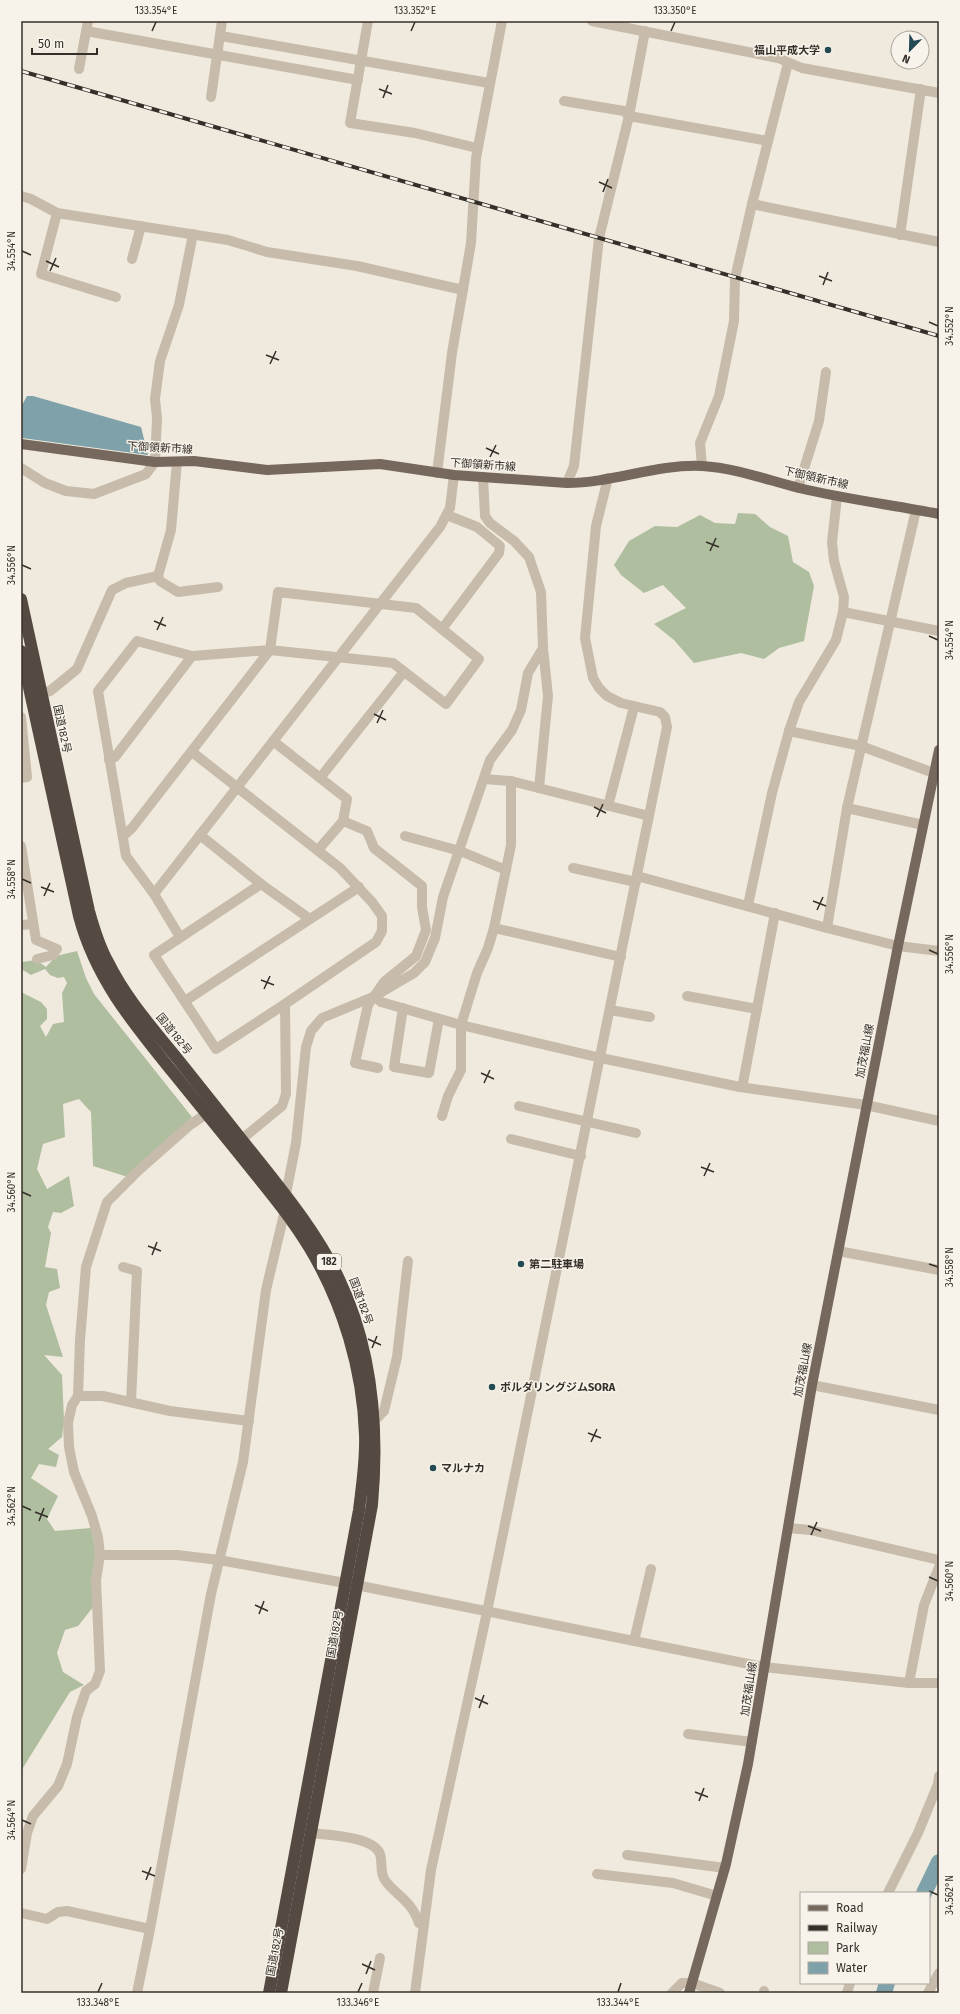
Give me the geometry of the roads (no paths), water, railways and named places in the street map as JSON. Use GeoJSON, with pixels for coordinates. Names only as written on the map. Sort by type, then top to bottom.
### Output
{"type":"FeatureCollection","features":[{"type":"Feature","properties":{"kind":"highway","name":"国道182号"},"geometry":{"type":"LineString","coordinates":[[21,599],[26,664],[85,941],[96,965],[121,1006],[211,1110]]}},
{"type":"Feature","properties":{"kind":"highway","name":"国道182号"},"geometry":{"type":"LineString","coordinates":[[21,651],[41,693],[89,911],[97,939],[108,964],[131,1002],[237,1143],[310,1248],[330,1285],[344,1322],[356,1361],[362,1396],[365,1435],[364,1472],[350,1584],[311,1833],[281,1993]]}},
{"type":"Feature","properties":{"kind":"highway","name":"国道182号"},"geometry":{"type":"LineString","coordinates":[[237,1143],[286,1194],[315,1236],[339,1279],[354,1317],[365,1355],[375,1420],[376,1463],[372,1505],[350,1584],[269,1993]]}},
{"type":"Feature","properties":{"kind":"main road","name":"下御領新市線"},"geometry":{"type":"LineString","coordinates":[[21,444],[155,462],[194,461],[267,470],[380,464],[406,466],[454,475],[567,483],[580,483],[652,470],[702,466],[737,471],[837,497],[939,514]]}},
{"type":"Feature","properties":{"kind":"main road","name":"加茂福山線"},"geometry":{"type":"LineString","coordinates":[[689,1993],[725,1868],[752,1742],[812,1385],[898,946],[923,826],[937,774],[939,750]]}},
{"type":"Feature","properties":{"kind":"street"},"geometry":{"type":"LineString","coordinates":[[211,97],[222,21]]}},
{"type":"Feature","properties":{"kind":"street"},"geometry":{"type":"LineString","coordinates":[[368,21],[350,123],[415,133],[477,148]]}},
{"type":"Feature","properties":{"kind":"street"},"geometry":{"type":"LineString","coordinates":[[437,473],[452,353],[471,242],[472,201],[477,148],[502,21]]}},
{"type":"Feature","properties":{"kind":"street"},"geometry":{"type":"LineString","coordinates":[[592,21],[778,58],[802,68],[939,93]]}},
{"type":"Feature","properties":{"kind":"street"},"geometry":{"type":"LineString","coordinates":[[79,69],[87,26],[217,55],[358,80]]}},
{"type":"Feature","properties":{"kind":"street"},"geometry":{"type":"LineString","coordinates":[[567,483],[574,466],[599,238],[629,116],[645,31]]}},
{"type":"Feature","properties":{"kind":"street"},"geometry":{"type":"LineString","coordinates":[[221,36],[489,83]]}},
{"type":"Feature","properties":{"kind":"street"},"geometry":{"type":"LineString","coordinates":[[702,466],[700,443],[719,396],[734,321],[735,278],[752,204],[788,63]]}},
{"type":"Feature","properties":{"kind":"street"},"geometry":{"type":"LineString","coordinates":[[900,234],[921,89]]}},
{"type":"Feature","properties":{"kind":"street"},"geometry":{"type":"LineString","coordinates":[[564,100],[624,111],[629,116],[768,141]]}},
{"type":"Feature","properties":{"kind":"street"},"geometry":{"type":"LineString","coordinates":[[21,196],[31,199],[57,213],[228,240],[267,252],[357,266],[463,290]]}},
{"type":"Feature","properties":{"kind":"street"},"geometry":{"type":"LineString","coordinates":[[752,204],[939,242]]}},
{"type":"Feature","properties":{"kind":"street"},"geometry":{"type":"LineString","coordinates":[[57,213],[41,274],[116,297]]}},
{"type":"Feature","properties":{"kind":"street"},"geometry":{"type":"LineString","coordinates":[[132,259],[141,226]]}},
{"type":"Feature","properties":{"kind":"street"},"geometry":{"type":"LineString","coordinates":[[21,468],[45,483],[66,490],[94,494],[146,474],[155,462],[157,418],[155,399],[160,361],[179,305],[193,234]]}},
{"type":"Feature","properties":{"kind":"street"},"geometry":{"type":"LineString","coordinates":[[798,488],[819,421],[826,372]]}},
{"type":"Feature","properties":{"kind":"street"},"geometry":{"type":"LineString","coordinates":[[177,462],[170,530],[158,576],[160,581],[178,592],[218,587]]}},
{"type":"Feature","properties":{"kind":"street"},"geometry":{"type":"LineString","coordinates":[[154,894],[440,527],[450,508],[454,475]]}},
{"type":"Feature","properties":{"kind":"street"},"geometry":{"type":"LineString","coordinates":[[483,477],[485,516],[490,523],[514,541],[529,557],[541,592],[543,648],[548,696],[539,788]]}},
{"type":"Feature","properties":{"kind":"street"},"geometry":{"type":"LineString","coordinates":[[415,1993],[431,1870],[487,1612],[667,727],[666,717],[660,712],[634,707],[606,696],[593,678],[585,638],[596,526],[608,478]]}},
{"type":"Feature","properties":{"kind":"street"},"geometry":{"type":"LineString","coordinates":[[748,906],[772,793],[789,731],[799,702],[836,640],[843,612],[844,597],[834,561],[832,542],[837,497]]}},
{"type":"Feature","properties":{"kind":"street"},"geometry":{"type":"LineString","coordinates":[[827,928],[848,808],[861,746],[916,510]]}},
{"type":"Feature","properties":{"kind":"street"},"geometry":{"type":"LineString","coordinates":[[442,629],[499,553],[500,546],[477,527],[447,515]]}},
{"type":"Feature","properties":{"kind":"street"},"geometry":{"type":"LineString","coordinates":[[41,693],[50,691],[77,670],[112,590],[126,583],[158,576]]}},
{"type":"Feature","properties":{"kind":"street"},"geometry":{"type":"LineString","coordinates":[[123,836],[132,828],[270,650],[278,592],[416,608],[479,659],[446,704],[403,673],[393,663],[270,650],[192,656],[137,641],[98,691],[126,856],[154,894],[180,937]]}},
{"type":"Feature","properties":{"kind":"street"},"geometry":{"type":"LineString","coordinates":[[843,612],[939,631]]}},
{"type":"Feature","properties":{"kind":"street"},"geometry":{"type":"LineString","coordinates":[[137,1993],[211,1594],[243,1462],[266,1290],[285,1210],[286,1194],[296,1142],[303,1075],[311,1031],[322,1018],[375,996],[414,973],[425,962],[434,938],[443,897],[490,760],[512,730],[521,710],[528,673],[543,648]]}},
{"type":"Feature","properties":{"kind":"street"},"geometry":{"type":"LineString","coordinates":[[110,760],[115,757],[192,656]]}},
{"type":"Feature","properties":{"kind":"street"},"geometry":{"type":"LineString","coordinates":[[320,778],[403,673]]}},
{"type":"Feature","properties":{"kind":"street"},"geometry":{"type":"LineString","coordinates":[[608,806],[634,707]]}},
{"type":"Feature","properties":{"kind":"street"},"geometry":{"type":"LineString","coordinates":[[21,717],[27,777],[21,778]]}},
{"type":"Feature","properties":{"kind":"street"},"geometry":{"type":"LineString","coordinates":[[789,731],[861,746],[937,774]]}},
{"type":"Feature","properties":{"kind":"street"},"geometry":{"type":"LineString","coordinates":[[273,741],[347,799],[343,821],[318,850]]}},
{"type":"Feature","properties":{"kind":"street"},"geometry":{"type":"LineString","coordinates":[[192,752],[340,868],[359,887],[382,916],[382,931],[376,942],[286,1004],[216,1049],[154,955],[261,884]]}},
{"type":"Feature","properties":{"kind":"street"},"geometry":{"type":"LineString","coordinates":[[484,779],[511,781],[649,816]]}},
{"type":"Feature","properties":{"kind":"street"},"geometry":{"type":"LineString","coordinates":[[442,1116],[448,1096],[460,1070],[461,1025],[477,973],[488,948],[494,928],[506,870],[511,845],[511,781]]}},
{"type":"Feature","properties":{"kind":"street"},"geometry":{"type":"LineString","coordinates":[[848,808],[923,826]]}},
{"type":"Feature","properties":{"kind":"street"},"geometry":{"type":"LineString","coordinates":[[343,821],[368,831],[374,848],[422,886],[422,907],[426,930],[416,956],[384,982],[368,1005],[354,1063],[378,1068]]}},
{"type":"Feature","properties":{"kind":"street"},"geometry":{"type":"LineString","coordinates":[[200,835],[261,884],[310,920]]}},
{"type":"Feature","properties":{"kind":"street"},"geometry":{"type":"LineString","coordinates":[[405,836],[460,851],[506,870]]}},
{"type":"Feature","properties":{"kind":"street"},"geometry":{"type":"LineString","coordinates":[[21,846],[36,940],[57,949],[53,955],[37,959]]}},
{"type":"Feature","properties":{"kind":"street"},"geometry":{"type":"LineString","coordinates":[[574,868],[636,879],[748,906],[898,946],[939,951]]}},
{"type":"Feature","properties":{"kind":"street"},"geometry":{"type":"LineString","coordinates":[[185,1001],[359,887]]}},
{"type":"Feature","properties":{"kind":"street"},"geometry":{"type":"LineString","coordinates":[[740,1088],[743,1083],[775,913]]}},
{"type":"Feature","properties":{"kind":"street"},"geometry":{"type":"LineString","coordinates":[[21,925],[33,924]]}},
{"type":"Feature","properties":{"kind":"street"},"geometry":{"type":"LineString","coordinates":[[494,928],[621,957]]}},
{"type":"Feature","properties":{"kind":"street"},"geometry":{"type":"LineString","coordinates":[[375,996],[381,1002],[461,1025],[600,1058],[740,1088],[866,1106],[939,1121]]}},
{"type":"Feature","properties":{"kind":"street"},"geometry":{"type":"LineString","coordinates":[[687,996],[757,1009]]}},
{"type":"Feature","properties":{"kind":"street"},"geometry":{"type":"LineString","coordinates":[[237,1143],[282,1106],[286,1094],[286,1004]]}},
{"type":"Feature","properties":{"kind":"street"},"geometry":{"type":"LineString","coordinates":[[403,1008],[394,1067],[430,1073],[440,1018]]}},
{"type":"Feature","properties":{"kind":"street"},"geometry":{"type":"LineString","coordinates":[[610,1010],[650,1017]]}},
{"type":"Feature","properties":{"kind":"street"},"geometry":{"type":"LineString","coordinates":[[519,1106],[636,1133]]}},
{"type":"Feature","properties":{"kind":"street"},"geometry":{"type":"LineString","coordinates":[[21,1869],[27,1833],[33,1816],[58,1786],[67,1764],[77,1717],[86,1691],[95,1684],[100,1671],[96,1580],[100,1555],[98,1537],[92,1516],[74,1472],[69,1447],[68,1423],[72,1405],[78,1396],[80,1340],[86,1268],[107,1202],[139,1170],[190,1125],[211,1110]]}},
{"type":"Feature","properties":{"kind":"street"},"geometry":{"type":"LineString","coordinates":[[511,1139],[580,1156]]}},
{"type":"Feature","properties":{"kind":"street"},"geometry":{"type":"LineString","coordinates":[[838,1251],[939,1270]]}},
{"type":"Feature","properties":{"kind":"street"},"geometry":{"type":"LineString","coordinates":[[375,1420],[384,1411],[397,1356],[408,1261]]}},
{"type":"Feature","properties":{"kind":"street"},"geometry":{"type":"LineString","coordinates":[[123,1267],[137,1271],[131,1402]]}},
{"type":"Feature","properties":{"kind":"street"},"geometry":{"type":"LineString","coordinates":[[812,1385],[939,1410]]}},
{"type":"Feature","properties":{"kind":"street"},"geometry":{"type":"LineString","coordinates":[[78,1396],[104,1396],[170,1411],[249,1421]]}},
{"type":"Feature","properties":{"kind":"street"},"geometry":{"type":"LineString","coordinates":[[788,1528],[810,1530],[939,1560]]}},
{"type":"Feature","properties":{"kind":"street"},"geometry":{"type":"LineString","coordinates":[[100,1555],[177,1555],[219,1560],[350,1584],[764,1668],[909,1683],[939,1683]]}},
{"type":"Feature","properties":{"kind":"street"},"geometry":{"type":"LineString","coordinates":[[909,1683],[924,1605],[939,1567]]}},
{"type":"Feature","properties":{"kind":"street"},"geometry":{"type":"LineString","coordinates":[[634,1641],[650,1569]]}},
{"type":"Feature","properties":{"kind":"street"},"geometry":{"type":"LineString","coordinates":[[688,1734],[752,1742]]}},
{"type":"Feature","properties":{"kind":"street"},"geometry":{"type":"LineString","coordinates":[[888,1892],[918,1833],[938,1784],[939,1776]]}},
{"type":"Feature","properties":{"kind":"street"},"geometry":{"type":"LineString","coordinates":[[311,1833],[351,1838],[368,1844],[376,1850],[380,1854],[381,1872],[386,1883],[407,1901],[414,1910],[419,1923],[424,1924]]}},
{"type":"Feature","properties":{"kind":"street"},"geometry":{"type":"LineString","coordinates":[[627,1855],[725,1868]]}},
{"type":"Feature","properties":{"kind":"street"},"geometry":{"type":"LineString","coordinates":[[597,1874],[673,1883],[717,1896]]}},
{"type":"Feature","properties":{"kind":"street"},"geometry":{"type":"LineString","coordinates":[[21,1913],[47,1919],[58,1912],[67,1911],[150,1928]]}},
{"type":"Feature","properties":{"kind":"street"},"geometry":{"type":"LineString","coordinates":[[373,1993],[380,1958]]}},
{"type":"Feature","properties":{"kind":"street"},"geometry":{"type":"LineString","coordinates":[[928,1993],[939,1973]]}},
{"type":"Feature","properties":{"kind":"street"},"geometry":{"type":"LineString","coordinates":[[672,1993],[682,1983],[692,1983],[720,1993]]}},
{"type":"Feature","properties":{"kind":"water"},"geometry":{"type":"Polygon","coordinates":[[[27,396],[33,396],[141,427],[148,455],[22,438],[22,405],[27,396]]]}},
{"type":"Feature","properties":{"kind":"waterway"},"geometry":{"type":"LineString","coordinates":[[924,1892],[939,1862]]}},
{"type":"Feature","properties":{"kind":"waterway"},"geometry":{"type":"LineString","coordinates":[[884,1993],[887,1984]]}},
{"type":"Feature","properties":{"kind":"railway"},"geometry":{"type":"LineString","coordinates":[[21,71],[939,336]]}},
{"type":"Feature","properties":{"kind":"place","name":"福山平成大学"},"geometry":{"type":"Point","coordinates":[828,50]}},
{"type":"Feature","properties":{"kind":"place","name":"第二駐車場"},"geometry":{"type":"Point","coordinates":[521,1264]}},
{"type":"Feature","properties":{"kind":"place","name":"ボルダリングジムSORA"},"geometry":{"type":"Point","coordinates":[492,1387]}},
{"type":"Feature","properties":{"kind":"place","name":"マルナカ"},"geometry":{"type":"Point","coordinates":[433,1468]}}]}
